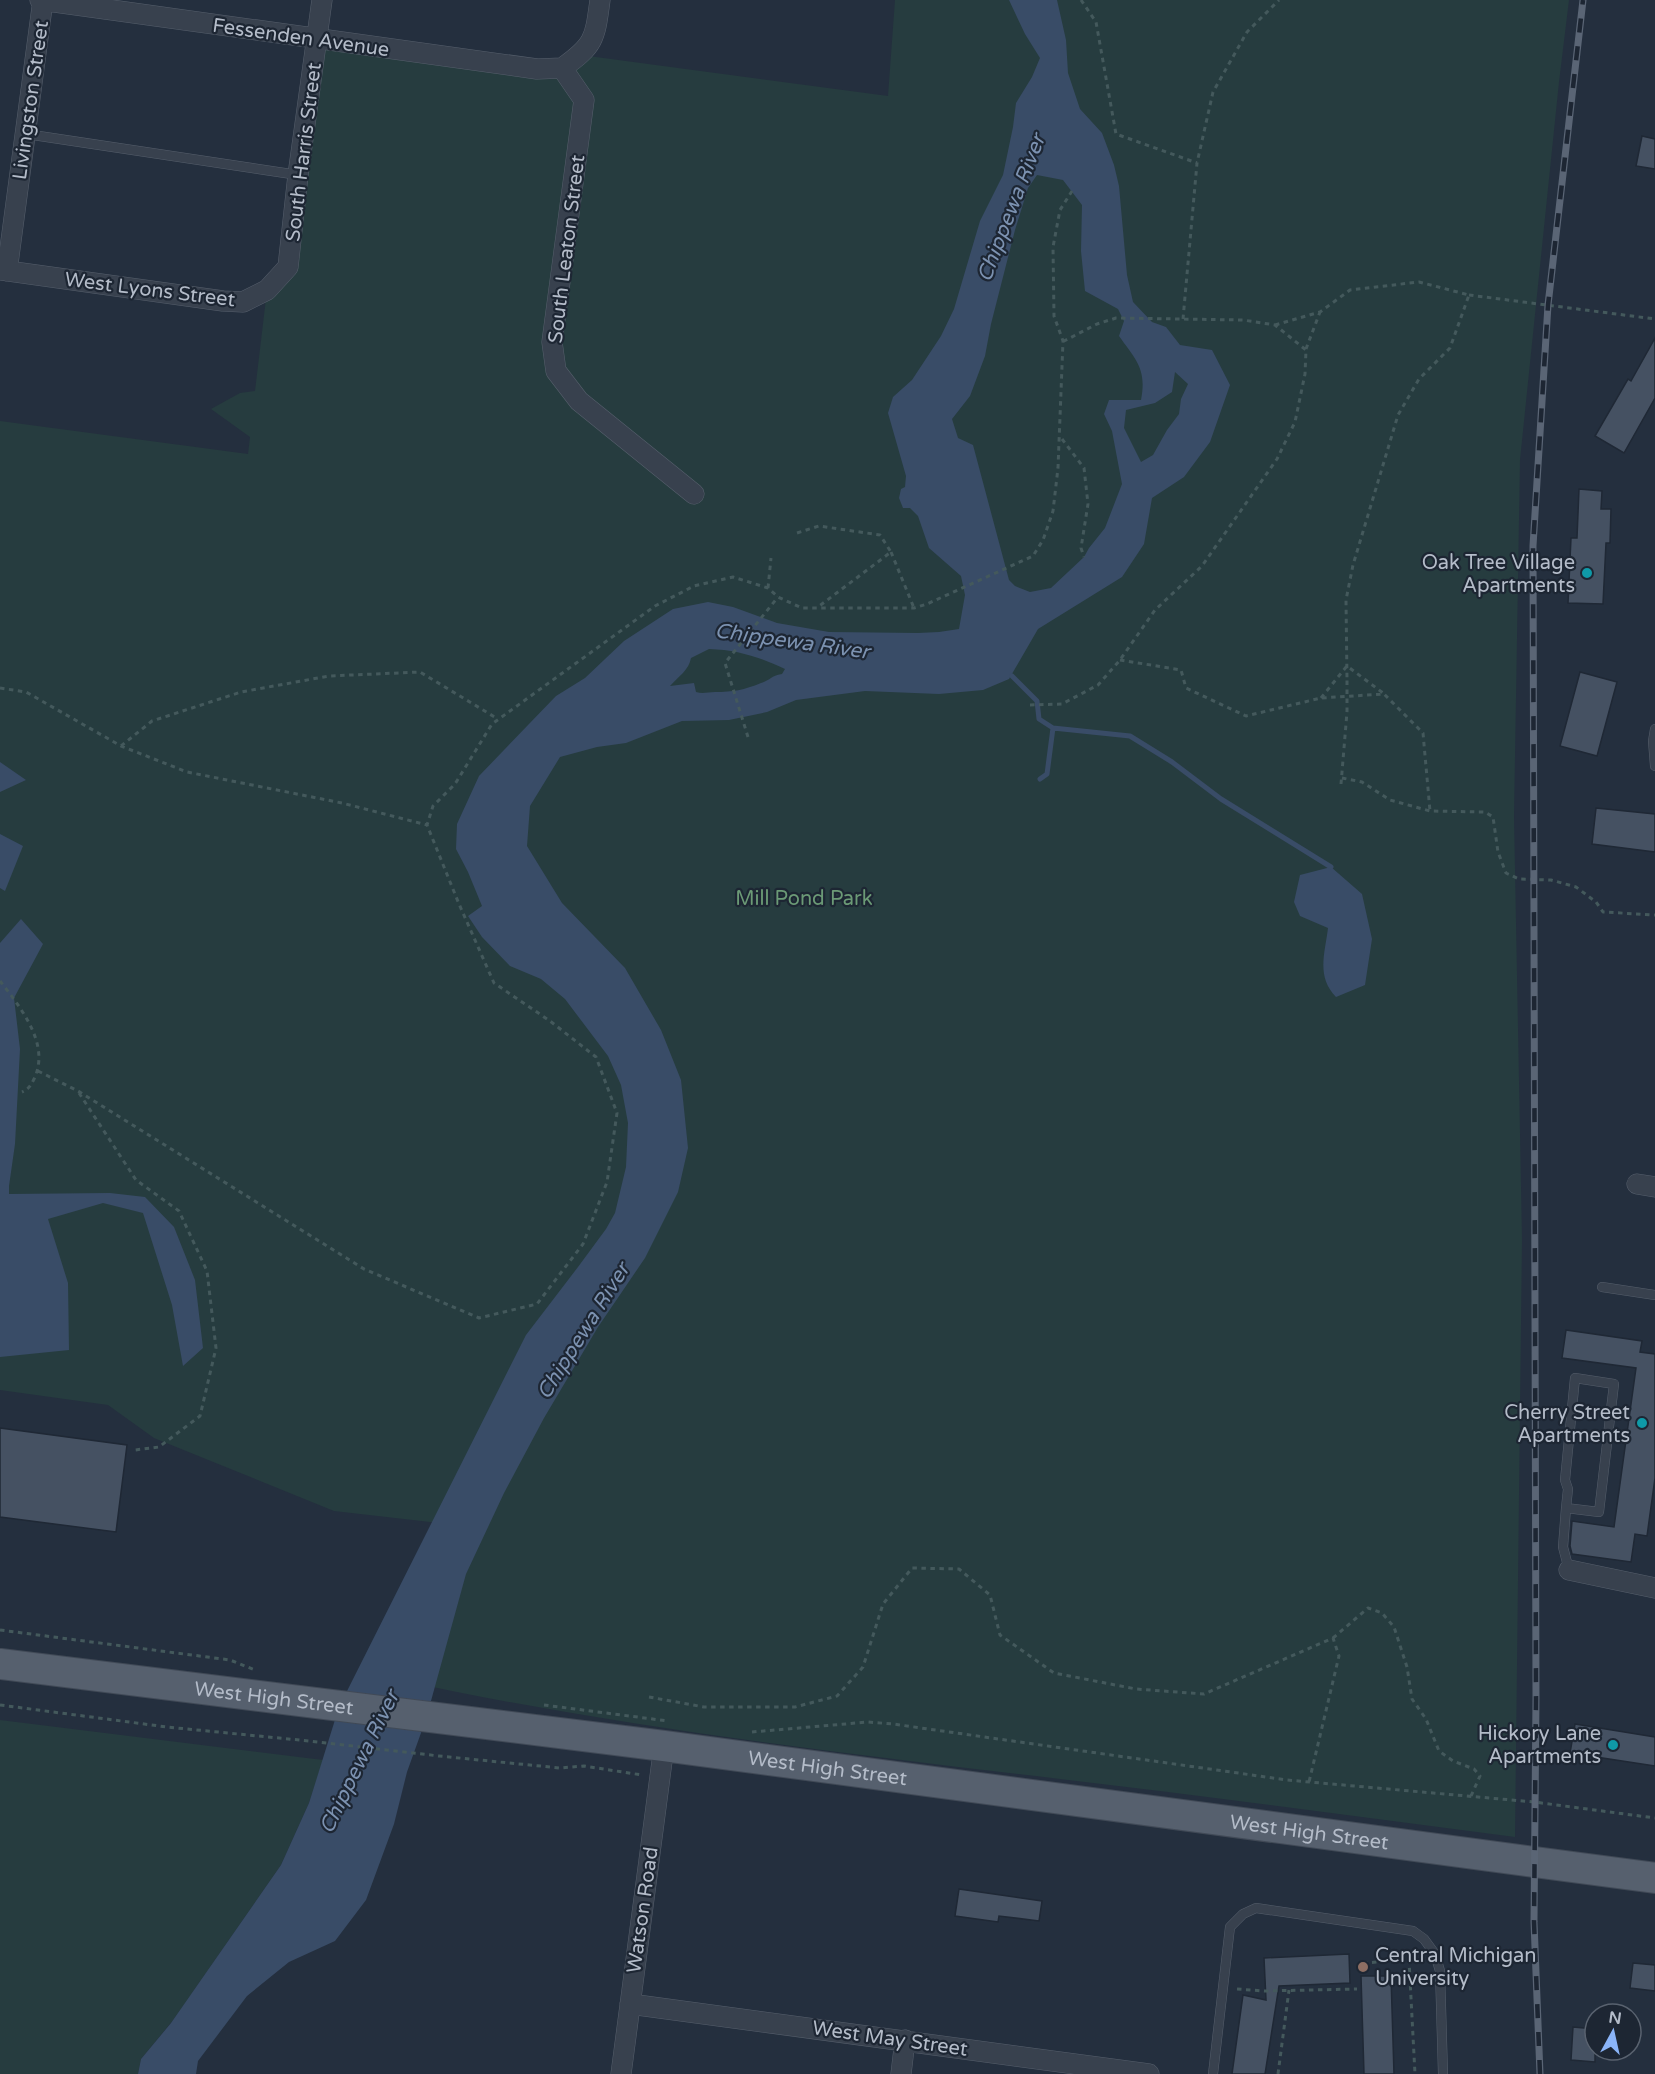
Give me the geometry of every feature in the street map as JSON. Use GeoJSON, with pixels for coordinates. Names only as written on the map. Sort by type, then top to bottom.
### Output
{"type":"FeatureCollection","features":[{"type":"Feature","properties":{"kind":"main road","name":"West High Street"},"geometry":{"type":"LineString","coordinates":[[0,1664],[461,1722],[666,1733],[1655,1878]]}},
{"type":"Feature","properties":{"kind":"street","name":"Fessenden Avenue"},"geometry":{"type":"LineString","coordinates":[[42,0],[537,69],[562,68]]}},
{"type":"Feature","properties":{"kind":"street","name":"Livingston Street"},"geometry":{"type":"LineString","coordinates":[[4,271],[26,134],[42,0]]}},
{"type":"Feature","properties":{"kind":"street","name":"South Harris Street"},"geometry":{"type":"LineString","coordinates":[[288,267],[322,0]]}},
{"type":"Feature","properties":{"kind":"street"},"geometry":{"type":"LineString","coordinates":[[562,68],[581,55],[595,35],[600,0]]}},
{"type":"Feature","properties":{"kind":"street","name":"South Leaton Street"},"geometry":{"type":"LineString","coordinates":[[562,68],[584,100],[552,342],[556,370],[579,401],[694,494]]}},
{"type":"Feature","properties":{"kind":"street","name":"West Lyons Street"},"geometry":{"type":"LineString","coordinates":[[4,271],[243,302],[267,290],[288,267]]}},
{"type":"Feature","properties":{"kind":"street"},"geometry":{"type":"LineString","coordinates":[[1569,1570],[1655,1588]]}},
{"type":"Feature","properties":{"kind":"street","name":"Watson Road"},"geometry":{"type":"LineString","coordinates":[[621,2074],[666,1733]]}},
{"type":"Feature","properties":{"kind":"street","name":"West May Street"},"geometry":{"type":"LineString","coordinates":[[630,2004],[1149,2074]]}},
{"type":"Feature","properties":{"kind":"street"},"geometry":{"type":"LineString","coordinates":[[901,2074],[905,2040]]}},
{"type":"Feature","properties":{"kind":"lane"},"geometry":{"type":"LineString","coordinates":[[26,134],[298,175]]}},
{"type":"Feature","properties":{"kind":"lane"},"geometry":{"type":"LineString","coordinates":[[1655,729],[1653,741],[1655,766]]}},
{"type":"Feature","properties":{"kind":"lane"},"geometry":{"type":"LineString","coordinates":[[1602,1287],[1655,1295]]}},
{"type":"Feature","properties":{"kind":"lane"},"geometry":{"type":"LineString","coordinates":[[1566,1508],[1599,1512],[1614,1384],[1575,1378],[1565,1480],[1568,1490],[1566,1508],[1563,1547],[1569,1570]]}},
{"type":"Feature","properties":{"kind":"lane"},"geometry":{"type":"LineString","coordinates":[[1213,2074],[1230,1927],[1243,1914],[1256,1908],[1413,1931],[1424,1939],[1435,1953],[1440,1971],[1443,2074]]}},
{"type":"Feature","properties":{"kind":"path"},"geometry":{"type":"LineString","coordinates":[[1081,0],[1096,22],[1116,134],[1197,163]]}},
{"type":"Feature","properties":{"kind":"path"},"geometry":{"type":"LineString","coordinates":[[1183,320],[1197,163],[1213,92],[1247,32],[1279,0]]}},
{"type":"Feature","properties":{"kind":"path"},"geometry":{"type":"LineString","coordinates":[[38,1071],[78,1091],[364,1269],[479,1317],[537,1304],[583,1244],[607,1182],[617,1113],[596,1057],[550,1021],[494,983],[427,825],[433,806],[455,784],[492,724],[655,606],[694,586],[733,578],[768,588],[778,597],[802,608],[914,608],[1033,555],[1043,540],[1053,511],[1061,437],[1063,341],[1054,316],[1053,247],[1060,210],[1072,191]]}},
{"type":"Feature","properties":{"kind":"path"},"geometry":{"type":"LineString","coordinates":[[1063,341],[1097,324],[1116,318],[1243,320],[1275,325],[1320,312],[1350,291],[1419,282],[1469,295],[1655,318]]}},
{"type":"Feature","properties":{"kind":"path"},"geometry":{"type":"LineString","coordinates":[[1341,784],[1347,712],[1346,600],[1353,565],[1398,415],[1419,379],[1450,348],[1469,295]]}},
{"type":"Feature","properties":{"kind":"path"},"geometry":{"type":"LineString","coordinates":[[1030,705],[1062,704],[1098,685],[1120,660],[1155,610],[1202,566],[1276,459],[1294,422],[1305,374],[1306,350],[1320,312]]}},
{"type":"Feature","properties":{"kind":"path"},"geometry":{"type":"LineString","coordinates":[[1275,325],[1306,350]]}},
{"type":"Feature","properties":{"kind":"path"},"geometry":{"type":"LineString","coordinates":[[1061,437],[1084,468],[1088,504],[1081,548],[1084,557]]}},
{"type":"Feature","properties":{"kind":"path"},"geometry":{"type":"LineString","coordinates":[[797,533],[819,526],[880,535],[891,552],[914,608]]}},
{"type":"Feature","properties":{"kind":"path"},"geometry":{"type":"LineString","coordinates":[[818,607],[891,552]]}},
{"type":"Feature","properties":{"kind":"path"},"geometry":{"type":"LineString","coordinates":[[768,588],[771,558]]}},
{"type":"Feature","properties":{"kind":"path"},"geometry":{"type":"LineString","coordinates":[[748,736],[725,663],[778,597]]}},
{"type":"Feature","properties":{"kind":"path"},"geometry":{"type":"LineString","coordinates":[[1120,660],[1181,670],[1186,688],[1246,716],[1321,698],[1384,694]]}},
{"type":"Feature","properties":{"kind":"path"},"geometry":{"type":"LineString","coordinates":[[1347,666],[1384,694],[1423,733],[1430,811]]}},
{"type":"Feature","properties":{"kind":"path"},"geometry":{"type":"LineString","coordinates":[[1321,698],[1347,666]]}},
{"type":"Feature","properties":{"kind":"path"},"geometry":{"type":"LineString","coordinates":[[121,746],[152,721],[241,692],[329,676],[420,672],[498,719]]}},
{"type":"Feature","properties":{"kind":"path"},"geometry":{"type":"LineString","coordinates":[[0,688],[26,692],[121,746],[187,772],[332,801],[427,825]]}},
{"type":"Feature","properties":{"kind":"path"},"geometry":{"type":"LineString","coordinates":[[1342,778],[1362,782],[1390,800],[1430,811],[1485,812],[1493,817],[1498,852],[1506,873],[1519,879],[1551,880],[1576,887],[1596,902],[1603,912],[1655,915]]}},
{"type":"Feature","properties":{"kind":"path"},"geometry":{"type":"LineString","coordinates":[[0,981],[22,1008],[38,1040],[38,1071],[29,1089],[22,1092]]}},
{"type":"Feature","properties":{"kind":"path"},"geometry":{"type":"LineString","coordinates":[[78,1091],[136,1180],[179,1211],[207,1271],[216,1348],[200,1416],[159,1447],[135,1450]]}},
{"type":"Feature","properties":{"kind":"path"},"geometry":{"type":"LineString","coordinates":[[649,1697],[704,1707],[795,1707],[837,1696],[863,1667],[883,1604],[912,1568],[959,1569],[990,1595],[1000,1635],[1054,1673],[1136,1689],[1204,1694],[1333,1638],[1368,1608],[1382,1613],[1394,1627],[1407,1667],[1412,1699],[1426,1719],[1439,1751],[1453,1761],[1474,1769],[1480,1776],[1471,1797]]}},
{"type":"Feature","properties":{"kind":"path"},"geometry":{"type":"LineString","coordinates":[[0,1630],[230,1660],[257,1671]]}},
{"type":"Feature","properties":{"kind":"path"},"geometry":{"type":"LineString","coordinates":[[1309,1782],[1339,1656],[1333,1638]]}},
{"type":"Feature","properties":{"kind":"path"},"geometry":{"type":"LineString","coordinates":[[0,1706],[167,1727],[560,1768],[584,1766],[636,1774]]}},
{"type":"Feature","properties":{"kind":"path"},"geometry":{"type":"LineString","coordinates":[[645,1717],[666,1733]]}},
{"type":"Feature","properties":{"kind":"path"},"geometry":{"type":"LineString","coordinates":[[752,1732],[868,1722],[893,1724],[1309,1782],[1534,1802],[1655,1818]]}},
{"type":"Feature","properties":{"kind":"path"},"geometry":{"type":"LineString","coordinates":[[1363,1963],[1409,1959],[1415,2074]]}},
{"type":"Feature","properties":{"kind":"path"},"geometry":{"type":"LineString","coordinates":[[1223,1988],[1357,1989]]}},
{"type":"Feature","properties":{"kind":"path"},"geometry":{"type":"LineString","coordinates":[[1278,2074],[1289,1990]]}},
{"type":"Feature","properties":{"kind":"green space","name":"Mill Pond Park"},"geometry":{"type":"Polygon","coordinates":[[[895,0],[1569,0],[1520,460],[1514,817],[1522,1239],[1515,1837],[728,1737],[563,1712],[399,1680],[474,1527],[334,1511],[154,1438],[108,1405],[0,1390],[0,421],[248,454],[250,437],[211,409],[240,393],[255,391],[267,290],[288,267],[317,40],[537,69],[581,55],[888,96],[895,0]]]}},
{"type":"Feature","properties":{"kind":"green space"},"geometry":{"type":"Polygon","coordinates":[[[0,1720],[323,1760],[309,1803],[281,1865],[174,2019],[141,2059],[138,2074],[0,2074],[0,1720]]]}},
{"type":"Feature","properties":{"kind":"water","name":"Chippewa River"},"geometry":{"type":"Polygon","coordinates":[[[1009,0],[1057,0],[1066,40],[1068,73],[1080,109],[1102,133],[1114,165],[1119,186],[1127,275],[1133,302],[1152,322],[1166,327],[1180,345],[1212,350],[1230,385],[1210,442],[1184,477],[1152,498],[1144,544],[1122,577],[1038,629],[1009,679],[983,690],[939,694],[865,691],[796,700],[767,712],[729,720],[682,721],[626,743],[597,747],[560,757],[530,806],[527,846],[562,903],[625,968],[661,1030],[681,1080],[688,1148],[678,1192],[645,1258],[598,1327],[544,1418],[504,1493],[466,1574],[426,1719],[407,1772],[394,1824],[366,1900],[335,1941],[289,1962],[247,1996],[198,2061],[196,2074],[138,2074],[141,2059],[171,2023],[281,1865],[309,1803],[339,1707],[526,1335],[606,1229],[615,1213],[626,1167],[628,1123],[621,1085],[608,1056],[565,999],[541,979],[510,966],[482,937],[468,916],[482,906],[456,849],[457,824],[479,776],[556,696],[585,678],[624,641],[673,609],[708,602],[733,607],[777,623],[829,632],[918,633],[959,629],[965,595],[961,576],[929,548],[918,516],[910,508],[903,508],[899,498],[901,489],[905,487],[906,476],[888,413],[893,397],[912,380],[941,336],[954,309],[980,221],[1003,175],[1016,103],[1032,77],[1040,58],[1025,34],[1009,0]],[[1037,175],[1028,188],[1015,230],[985,356],[970,396],[952,419],[958,438],[973,445],[1009,580],[1015,586],[1030,592],[1051,588],[1084,557],[1105,528],[1122,484],[1112,431],[1104,414],[1109,400],[1141,400],[1142,389],[1139,365],[1119,336],[1124,321],[1118,309],[1085,291],[1081,251],[1082,205],[1063,180],[1037,175]],[[1175,372],[1172,392],[1155,403],[1126,410],[1124,428],[1141,462],[1153,455],[1179,414],[1181,399],[1188,384],[1175,372]],[[709,649],[691,658],[686,670],[670,686],[694,683],[696,692],[699,693],[733,691],[764,682],[782,674],[785,669],[748,655],[729,651],[709,649]]]}},
{"type":"Feature","properties":{"kind":"water"},"geometry":{"type":"Polygon","coordinates":[[[0,762],[26,780],[0,792],[0,762]]]}},
{"type":"Feature","properties":{"kind":"water"},"geometry":{"type":"Polygon","coordinates":[[[0,834],[23,846],[5,891],[0,888],[0,834]]]}},
{"type":"Feature","properties":{"kind":"water"},"geometry":{"type":"Polygon","coordinates":[[[1331,867],[1362,894],[1372,939],[1365,985],[1336,997],[1324,973],[1328,928],[1300,916],[1294,902],[1300,875],[1331,867]]]}},
{"type":"Feature","properties":{"kind":"water"},"geometry":{"type":"Polygon","coordinates":[[[21,919],[43,944],[14,998],[20,1049],[15,1144],[9,1194],[110,1193],[145,1197],[174,1227],[195,1280],[203,1348],[183,1366],[172,1305],[143,1213],[103,1203],[48,1219],[68,1283],[69,1350],[0,1357],[0,943],[21,919]]]}},
{"type":"Feature","properties":{"kind":"building"},"geometry":{"type":"Polygon","coordinates":[[[1642,136],[1655,139],[1655,169],[1636,166],[1642,136]]]}},
{"type":"Feature","properties":{"kind":"building"},"geometry":{"type":"Polygon","coordinates":[[[1655,338],[1655,398],[1624,453],[1595,436],[1628,379],[1631,381],[1655,338]]]}},
{"type":"Feature","properties":{"kind":"building","name":"Oak Tree Village Apartments"},"geometry":{"type":"Polygon","coordinates":[[[1579,489],[1602,491],[1601,509],[1611,509],[1610,543],[1606,543],[1603,604],[1568,603],[1571,538],[1577,538],[1579,489]]]}},
{"type":"Feature","properties":{"kind":"building"},"geometry":{"type":"Polygon","coordinates":[[[1580,672],[1617,682],[1597,756],[1560,746],[1580,672]]]}},
{"type":"Feature","properties":{"kind":"building"},"geometry":{"type":"Polygon","coordinates":[[[1596,808],[1655,814],[1655,852],[1592,844],[1596,808]]]}},
{"type":"Feature","properties":{"kind":"building","name":"Cherry Street Apartments"},"geometry":{"type":"Polygon","coordinates":[[[1566,1330],[1642,1341],[1640,1352],[1655,1354],[1655,1478],[1647,1536],[1635,1534],[1631,1562],[1572,1554],[1570,1546],[1572,1521],[1614,1527],[1636,1368],[1562,1358],[1566,1330]]]}},
{"type":"Feature","properties":{"kind":"building"},"geometry":{"type":"Polygon","coordinates":[[[0,1428],[127,1445],[116,1532],[0,1517],[0,1428]]]}},
{"type":"Feature","properties":{"kind":"building","name":"Hickory Lane Apartments"},"geometry":{"type":"Polygon","coordinates":[[[1575,1724],[1655,1737],[1655,1766],[1570,1753],[1575,1724]]]}},
{"type":"Feature","properties":{"kind":"building"},"geometry":{"type":"Polygon","coordinates":[[[959,1889],[1042,1901],[1039,1921],[999,1916],[998,1922],[955,1916],[959,1889]]]}},
{"type":"Feature","properties":{"kind":"building"},"geometry":{"type":"Polygon","coordinates":[[[1349,1954],[1350,1983],[1279,1986],[1265,2074],[1232,2074],[1243,1995],[1266,2000],[1264,1958],[1349,1954]]]}},
{"type":"Feature","properties":{"kind":"building"},"geometry":{"type":"Polygon","coordinates":[[[1633,1963],[1655,1965],[1655,1991],[1630,1988],[1633,1963]]]}},
{"type":"Feature","properties":{"kind":"building"},"geometry":{"type":"Polygon","coordinates":[[[1361,1976],[1391,1976],[1394,2074],[1364,2074],[1361,1976]]]}},
{"type":"Feature","properties":{"kind":"building"},"geometry":{"type":"Polygon","coordinates":[[[1573,2027],[1583,2028],[1583,2061],[1571,2060],[1573,2027]]]}},
{"type":"Feature","properties":{"kind":"waterway"},"geometry":{"type":"LineString","coordinates":[[1012,676],[1037,701],[1039,719],[1053,728],[1047,774],[1040,779]]}},
{"type":"Feature","properties":{"kind":"waterway"},"geometry":{"type":"LineString","coordinates":[[1053,728],[1130,736],[1172,762],[1221,799],[1331,867]]}},
{"type":"Feature","properties":{"kind":"railway"},"geometry":{"type":"LineString","coordinates":[[1540,2074],[1534,1922],[1536,1698],[1533,546],[1548,305],[1583,0]]}},
{"type":"Feature","properties":{"kind":"place","name":"Oak Tree Village Apartments"},"geometry":{"type":"Point","coordinates":[1587,573]}},
{"type":"Feature","properties":{"kind":"place","name":"Cherry Street Apartments"},"geometry":{"type":"Point","coordinates":[1642,1423]}},
{"type":"Feature","properties":{"kind":"place","name":"Hickory Lane Apartments"},"geometry":{"type":"Point","coordinates":[1613,1745]}},
{"type":"Feature","properties":{"kind":"place","name":"Central Michigan University"},"geometry":{"type":"Point","coordinates":[1363,1967]}}]}
